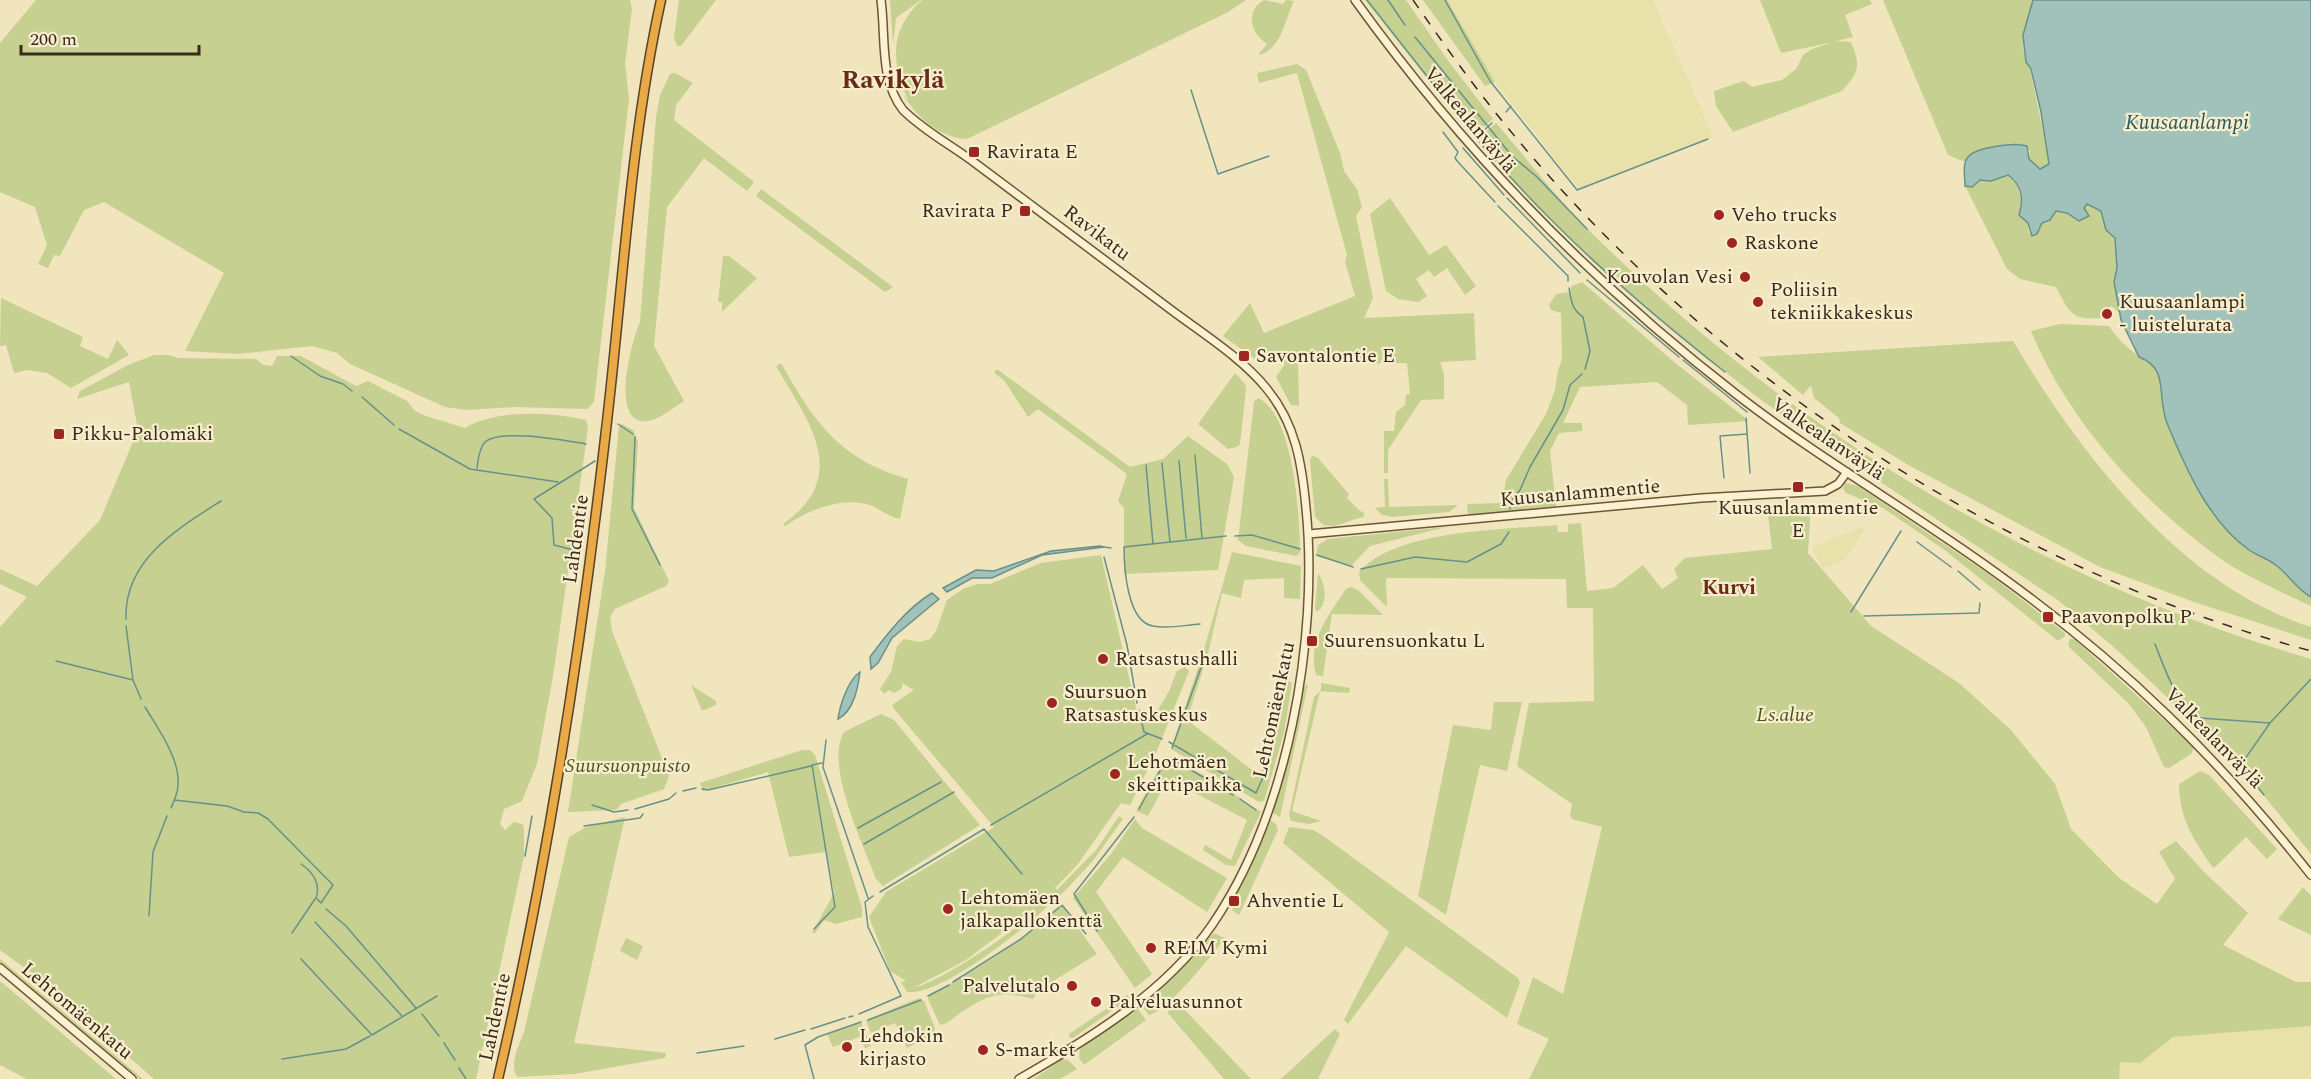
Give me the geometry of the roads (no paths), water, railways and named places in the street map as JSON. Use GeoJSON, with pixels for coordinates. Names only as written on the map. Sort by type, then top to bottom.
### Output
{"type":"FeatureCollection","features":[{"type":"Feature","properties":{"kind":"highway","name":"Lahdentie"},"geometry":{"type":"LineString","coordinates":[[498,1079],[534,908],[569,702],[594,532],[640,110],[661,0]]}},
{"type":"Feature","properties":{"kind":"street","name":"Ravikatu"},"geometry":{"type":"LineString","coordinates":[[881,0],[887,74],[892,94],[908,115],[1221,348],[1260,381],[1288,422]]}},
{"type":"Feature","properties":{"kind":"street","name":"Valkealanväylä"},"geometry":{"type":"LineString","coordinates":[[1355,0],[1417,84],[1462,138],[1511,192],[1591,272],[1737,395],[2003,577],[2119,668],[2208,752],[2257,806],[2311,875]]}},
{"type":"Feature","properties":{"kind":"street","name":"Lehtomäenkatu"},"geometry":{"type":"LineString","coordinates":[[1019,1079],[1118,1015],[1162,981],[1211,926],[1238,879],[1270,804],[1292,722],[1306,630],[1309,534],[1301,464],[1288,422]]}},
{"type":"Feature","properties":{"kind":"street","name":"Kuusanlammentie"},"geometry":{"type":"LineString","coordinates":[[1309,534],[1701,498],[1825,491],[1838,484],[1847,472]]}},
{"type":"Feature","properties":{"kind":"street","name":"Lehtomäenkatu"},"geometry":{"type":"LineString","coordinates":[[0,968],[132,1079]]}},
{"type":"Feature","properties":{"kind":"water","name":"Kuusaanlampi"},"geometry":{"type":"Polygon","coordinates":[[[2033,0],[2311,0],[2311,597],[2274,564],[2249,550],[2222,525],[2190,475],[2167,423],[2159,376],[2149,362],[2139,357],[2121,320],[2114,282],[2117,268],[2115,238],[2106,230],[2101,211],[2087,204],[2084,208],[2089,216],[2079,221],[2067,213],[2056,211],[2050,220],[2042,223],[2037,234],[2032,236],[2028,223],[2019,215],[2021,193],[2016,183],[2008,175],[1991,181],[1980,180],[1972,187],[1965,186],[1966,160],[1972,153],[1979,150],[1996,146],[2027,146],[2029,159],[2040,169],[2049,164],[2041,112],[2031,69],[2026,62],[2023,35],[2033,0]]]}},
{"type":"Feature","properties":{"kind":"water"},"geometry":{"type":"Polygon","coordinates":[[[1104,547],[1042,555],[992,578],[972,578],[947,592],[943,588],[976,570],[994,571],[1051,551],[1104,547]]]}},
{"type":"Feature","properties":{"kind":"water"},"geometry":{"type":"Polygon","coordinates":[[[932,593],[939,599],[892,638],[878,663],[871,669],[870,657],[883,639],[906,614],[932,593]]]}},
{"type":"Feature","properties":{"kind":"water"},"geometry":{"type":"Polygon","coordinates":[[[860,672],[851,705],[838,719],[848,687],[860,672]]]}},
{"type":"Feature","properties":{"kind":"waterway"},"geometry":{"type":"LineString","coordinates":[[1367,0],[1463,122]]}},
{"type":"Feature","properties":{"kind":"waterway"},"geometry":{"type":"LineString","coordinates":[[1388,0],[1405,25]]}},
{"type":"Feature","properties":{"kind":"waterway"},"geometry":{"type":"LineString","coordinates":[[1445,0],[1490,81],[1577,190],[1708,139]]}},
{"type":"Feature","properties":{"kind":"waterway"},"geometry":{"type":"LineString","coordinates":[[1415,37],[1512,156],[1537,177],[1587,229]]}},
{"type":"Feature","properties":{"kind":"waterway"},"geometry":{"type":"LineString","coordinates":[[1191,90],[1218,174],[1269,156]]}},
{"type":"Feature","properties":{"kind":"waterway"},"geometry":{"type":"LineString","coordinates":[[1506,112],[1511,106]]}},
{"type":"Feature","properties":{"kind":"waterway"},"geometry":{"type":"LineString","coordinates":[[1482,132],[1492,123]]}},
{"type":"Feature","properties":{"kind":"waterway"},"geometry":{"type":"LineString","coordinates":[[1468,128],[1527,195],[1590,257],[1656,316],[1725,372]]}},
{"type":"Feature","properties":{"kind":"waterway"},"geometry":{"type":"LineString","coordinates":[[1443,132],[1458,152],[1455,158],[1495,202]]}},
{"type":"Feature","properties":{"kind":"waterway"},"geometry":{"type":"LineString","coordinates":[[1463,148],[1504,195]]}},
{"type":"Feature","properties":{"kind":"waterway"},"geometry":{"type":"LineString","coordinates":[[1507,198],[1580,273]]}},
{"type":"Feature","properties":{"kind":"waterway"},"geometry":{"type":"LineString","coordinates":[[1498,206],[1568,276],[1568,281]]}},
{"type":"Feature","properties":{"kind":"waterway"},"geometry":{"type":"LineString","coordinates":[[1587,280],[1679,357]]}},
{"type":"Feature","properties":{"kind":"waterway"},"geometry":{"type":"LineString","coordinates":[[1569,288],[1574,308],[1583,317],[1590,351],[1585,369]]}},
{"type":"Feature","properties":{"kind":"waterway"},"geometry":{"type":"LineString","coordinates":[[291,356],[320,376],[343,384],[352,391]]}},
{"type":"Feature","properties":{"kind":"waterway"},"geometry":{"type":"LineString","coordinates":[[1683,360],[1747,412]]}},
{"type":"Feature","properties":{"kind":"waterway"},"geometry":{"type":"LineString","coordinates":[[1510,509],[1511,501],[1520,490],[1530,467],[1563,410],[1570,385],[1582,374]]}},
{"type":"Feature","properties":{"kind":"waterway"},"geometry":{"type":"LineString","coordinates":[[362,397],[394,425]]}},
{"type":"Feature","properties":{"kind":"waterway"},"geometry":{"type":"LineString","coordinates":[[1746,418],[1750,473]]}},
{"type":"Feature","properties":{"kind":"waterway"},"geometry":{"type":"LineString","coordinates":[[618,424],[633,434]]}},
{"type":"Feature","properties":{"kind":"waterway"},"geometry":{"type":"LineString","coordinates":[[399,429],[470,469],[558,482]]}},
{"type":"Feature","properties":{"kind":"waterway"},"geometry":{"type":"LineString","coordinates":[[1724,478],[1720,436],[1747,434]]}},
{"type":"Feature","properties":{"kind":"waterway"},"geometry":{"type":"LineString","coordinates":[[477,468],[481,447],[493,438],[534,437],[586,444]]}},
{"type":"Feature","properties":{"kind":"waterway"},"geometry":{"type":"LineString","coordinates":[[635,437],[632,509],[660,565]]}},
{"type":"Feature","properties":{"kind":"waterway"},"geometry":{"type":"LineString","coordinates":[[1195,455],[1202,538]]}},
{"type":"Feature","properties":{"kind":"waterway"},"geometry":{"type":"LineString","coordinates":[[577,551],[554,545],[552,518],[534,499],[595,461]]}},
{"type":"Feature","properties":{"kind":"waterway"},"geometry":{"type":"LineString","coordinates":[[1179,461],[1186,538]]}},
{"type":"Feature","properties":{"kind":"waterway"},"geometry":{"type":"LineString","coordinates":[[1162,463],[1170,542]]}},
{"type":"Feature","properties":{"kind":"waterway"},"geometry":{"type":"LineString","coordinates":[[1146,465],[1153,544]]}},
{"type":"Feature","properties":{"kind":"waterway"},"geometry":{"type":"LineString","coordinates":[[126,619],[128,598],[134,580],[156,548],[187,523],[221,501]]}},
{"type":"Feature","properties":{"kind":"waterway"},"geometry":{"type":"LineString","coordinates":[[1851,612],[1901,531]]}},
{"type":"Feature","properties":{"kind":"waterway"},"geometry":{"type":"LineString","coordinates":[[1361,569],[1415,557],[1467,562],[1501,544],[1509,532]]}},
{"type":"Feature","properties":{"kind":"waterway"},"geometry":{"type":"LineString","coordinates":[[1235,536],[1252,535],[1300,549]]}},
{"type":"Feature","properties":{"kind":"waterway"},"geometry":{"type":"LineString","coordinates":[[1200,624],[1164,627],[1144,622],[1132,605],[1126,580],[1124,547],[1226,536]]}},
{"type":"Feature","properties":{"kind":"waterway"},"geometry":{"type":"LineString","coordinates":[[1917,542],[1951,567]]}},
{"type":"Feature","properties":{"kind":"waterway"},"geometry":{"type":"LineString","coordinates":[[1104,547],[1111,548]]}},
{"type":"Feature","properties":{"kind":"waterway"},"geometry":{"type":"LineString","coordinates":[[1317,555],[1353,567]]}},
{"type":"Feature","properties":{"kind":"waterway"},"geometry":{"type":"LineString","coordinates":[[1104,557],[1127,645],[1137,703]]}},
{"type":"Feature","properties":{"kind":"waterway"},"geometry":{"type":"LineString","coordinates":[[1958,571],[1980,590]]}},
{"type":"Feature","properties":{"kind":"waterway"},"geometry":{"type":"LineString","coordinates":[[1864,616],[1979,613],[1980,603]]}},
{"type":"Feature","properties":{"kind":"waterway"},"geometry":{"type":"LineString","coordinates":[[126,626],[133,680],[141,699]]}},
{"type":"Feature","properties":{"kind":"waterway"},"geometry":{"type":"LineString","coordinates":[[2155,644],[2167,675],[2178,695],[2184,704],[2200,718],[2270,723]]}},
{"type":"Feature","properties":{"kind":"waterway"},"geometry":{"type":"LineString","coordinates":[[56,661],[133,680]]}},
{"type":"Feature","properties":{"kind":"waterway"},"geometry":{"type":"LineString","coordinates":[[1172,748],[1203,662]]}},
{"type":"Feature","properties":{"kind":"waterway"},"geometry":{"type":"LineString","coordinates":[[2264,795],[2240,766],[2270,723],[2311,679]]}},
{"type":"Feature","properties":{"kind":"waterway"},"geometry":{"type":"LineString","coordinates":[[1169,742],[1256,793],[1264,775],[1282,703]]}},
{"type":"Feature","properties":{"kind":"waterway"},"geometry":{"type":"LineString","coordinates":[[145,707],[167,744],[176,765],[178,788],[171,808]]}},
{"type":"Feature","properties":{"kind":"waterway"},"geometry":{"type":"LineString","coordinates":[[1139,710],[1144,732],[1162,739]]}},
{"type":"Feature","properties":{"kind":"waterway"},"geometry":{"type":"LineString","coordinates":[[991,825],[1147,734]]}},
{"type":"Feature","properties":{"kind":"waterway"},"geometry":{"type":"LineString","coordinates":[[826,740],[823,767],[868,898]]}},
{"type":"Feature","properties":{"kind":"waterway"},"geometry":{"type":"LineString","coordinates":[[1139,809],[1167,758],[1182,764]]}},
{"type":"Feature","properties":{"kind":"waterway"},"geometry":{"type":"LineString","coordinates":[[814,929],[835,907],[812,765],[822,763]]}},
{"type":"Feature","properties":{"kind":"waterway"},"geometry":{"type":"LineString","coordinates":[[702,789],[708,790],[811,766]]}},
{"type":"Feature","properties":{"kind":"waterway"},"geometry":{"type":"LineString","coordinates":[[1191,770],[1233,795]]}},
{"type":"Feature","properties":{"kind":"waterway"},"geometry":{"type":"LineString","coordinates":[[858,828],[941,782]]}},
{"type":"Feature","properties":{"kind":"waterway"},"geometry":{"type":"LineString","coordinates":[[683,791],[696,788]]}},
{"type":"Feature","properties":{"kind":"waterway"},"geometry":{"type":"LineString","coordinates":[[864,844],[954,792]]}},
{"type":"Feature","properties":{"kind":"waterway"},"geometry":{"type":"LineString","coordinates":[[635,809],[669,799],[676,793]]}},
{"type":"Feature","properties":{"kind":"waterway"},"geometry":{"type":"LineString","coordinates":[[1240,799],[1256,810]]}},
{"type":"Feature","properties":{"kind":"waterway"},"geometry":{"type":"LineString","coordinates":[[174,800],[227,806],[244,812],[258,813],[268,819],[333,885],[321,903],[316,898],[315,879],[301,864]]}},
{"type":"Feature","properties":{"kind":"waterway"},"geometry":{"type":"LineString","coordinates":[[592,805],[614,812],[628,810]]}},
{"type":"Feature","properties":{"kind":"waterway"},"geometry":{"type":"LineString","coordinates":[[584,826],[640,818],[643,814]]}},
{"type":"Feature","properties":{"kind":"waterway"},"geometry":{"type":"LineString","coordinates":[[149,916],[153,852],[167,816]]}},
{"type":"Feature","properties":{"kind":"waterway"},"geometry":{"type":"LineString","coordinates":[[525,856],[532,816]]}},
{"type":"Feature","properties":{"kind":"waterway"},"geometry":{"type":"LineString","coordinates":[[1097,931],[1074,894],[1134,817]]}},
{"type":"Feature","properties":{"kind":"waterway"},"geometry":{"type":"LineString","coordinates":[[880,892],[984,829],[1022,874]]}},
{"type":"Feature","properties":{"kind":"waterway"},"geometry":{"type":"LineString","coordinates":[[859,1014],[901,996],[868,927],[865,902],[873,896]]}},
{"type":"Feature","properties":{"kind":"waterway"},"geometry":{"type":"LineString","coordinates":[[292,933],[315,899]]}},
{"type":"Feature","properties":{"kind":"waterway"},"geometry":{"type":"LineString","coordinates":[[953,982],[1021,939],[1062,905],[1086,934]]}},
{"type":"Feature","properties":{"kind":"waterway"},"geometry":{"type":"LineString","coordinates":[[326,909],[346,926],[416,1008]]}},
{"type":"Feature","properties":{"kind":"waterway"},"geometry":{"type":"LineString","coordinates":[[315,922],[402,1016]]}},
{"type":"Feature","properties":{"kind":"waterway"},"geometry":{"type":"LineString","coordinates":[[301,959],[372,1035],[437,996]]}},
{"type":"Feature","properties":{"kind":"waterway"},"geometry":{"type":"LineString","coordinates":[[928,996],[949,985]]}},
{"type":"Feature","properties":{"kind":"waterway"},"geometry":{"type":"LineString","coordinates":[[868,1020],[921,1000]]}},
{"type":"Feature","properties":{"kind":"waterway"},"geometry":{"type":"LineString","coordinates":[[422,1014],[439,1036]]}},
{"type":"Feature","properties":{"kind":"waterway"},"geometry":{"type":"LineString","coordinates":[[849,1017],[853,1016]]}},
{"type":"Feature","properties":{"kind":"waterway"},"geometry":{"type":"LineString","coordinates":[[811,1029],[845,1018]]}},
{"type":"Feature","properties":{"kind":"waterway"},"geometry":{"type":"LineString","coordinates":[[814,1079],[805,1045],[818,1037],[861,1022]]}},
{"type":"Feature","properties":{"kind":"waterway"},"geometry":{"type":"LineString","coordinates":[[775,1039],[805,1030]]}},
{"type":"Feature","properties":{"kind":"waterway"},"geometry":{"type":"LineString","coordinates":[[282,1059],[346,1049],[370,1036]]}},
{"type":"Feature","properties":{"kind":"waterway"},"geometry":{"type":"LineString","coordinates":[[444,1043],[455,1060]]}},
{"type":"Feature","properties":{"kind":"waterway"},"geometry":{"type":"LineString","coordinates":[[697,1053],[744,1046]]}},
{"type":"Feature","properties":{"kind":"waterway"},"geometry":{"type":"LineString","coordinates":[[459,1068],[466,1079]]}},
{"type":"Feature","properties":{"kind":"railway"},"geometry":{"type":"LineString","coordinates":[[1413,0],[1495,112],[1588,218],[1675,302],[1770,380],[1870,451],[1975,514],[2084,569],[2196,615],[2311,651]]}},
{"type":"Feature","properties":{"kind":"place","name":"Ravirata E"},"geometry":{"type":"Point","coordinates":[974,152]}},
{"type":"Feature","properties":{"kind":"place","name":"Ravirata P"},"geometry":{"type":"Point","coordinates":[1025,211]}},
{"type":"Feature","properties":{"kind":"place","name":"Veho trucks"},"geometry":{"type":"Point","coordinates":[1719,215]}},
{"type":"Feature","properties":{"kind":"place","name":"Raskone"},"geometry":{"type":"Point","coordinates":[1732,243]}},
{"type":"Feature","properties":{"kind":"place","name":"Kouvolan Vesi"},"geometry":{"type":"Point","coordinates":[1745,277]}},
{"type":"Feature","properties":{"kind":"place","name":"Poliisin tekniikkakeskus"},"geometry":{"type":"Point","coordinates":[1758,302]}},
{"type":"Feature","properties":{"kind":"place","name":"Kuusaanlampi - luistelurata"},"geometry":{"type":"Point","coordinates":[2107,314]}},
{"type":"Feature","properties":{"kind":"place","name":"Savontalontie E"},"geometry":{"type":"Point","coordinates":[1244,356]}},
{"type":"Feature","properties":{"kind":"place","name":"Pikku-Palomäki"},"geometry":{"type":"Point","coordinates":[59,434]}},
{"type":"Feature","properties":{"kind":"place","name":"Kuusanlammentie E"},"geometry":{"type":"Point","coordinates":[1798,487]}},
{"type":"Feature","properties":{"kind":"place","name":"Paavonpolku P"},"geometry":{"type":"Point","coordinates":[2048,617]}},
{"type":"Feature","properties":{"kind":"place","name":"Suurensuonkatu L"},"geometry":{"type":"Point","coordinates":[1312,641]}},
{"type":"Feature","properties":{"kind":"place","name":"Ratsastushalli"},"geometry":{"type":"Point","coordinates":[1103,659]}},
{"type":"Feature","properties":{"kind":"place","name":"Suursuon Ratsastuskeskus"},"geometry":{"type":"Point","coordinates":[1052,703]}},
{"type":"Feature","properties":{"kind":"place","name":"Lehotmäen skeittipaikka"},"geometry":{"type":"Point","coordinates":[1115,774]}},
{"type":"Feature","properties":{"kind":"place","name":"Ahventie L"},"geometry":{"type":"Point","coordinates":[1234,901]}},
{"type":"Feature","properties":{"kind":"place","name":"Lehtomäen jalkapallokenttä"},"geometry":{"type":"Point","coordinates":[948,909]}},
{"type":"Feature","properties":{"kind":"place","name":"REIM Kymi"},"geometry":{"type":"Point","coordinates":[1151,948]}},
{"type":"Feature","properties":{"kind":"place","name":"Palvelutalo"},"geometry":{"type":"Point","coordinates":[1072,986]}},
{"type":"Feature","properties":{"kind":"place","name":"Palveluasunnot"},"geometry":{"type":"Point","coordinates":[1096,1002]}},
{"type":"Feature","properties":{"kind":"place","name":"Lehdokin kirjasto"},"geometry":{"type":"Point","coordinates":[847,1047]}},
{"type":"Feature","properties":{"kind":"place","name":"S-market"},"geometry":{"type":"Point","coordinates":[983,1050]}},
{"type":"Feature","properties":{"kind":"district","name":"Ravikylä"},"geometry":{"type":"Point","coordinates":[893,80]}},
{"type":"Feature","properties":{"kind":"district","name":"Kurvi"},"geometry":{"type":"Point","coordinates":[1729,588]}},
{"type":"Feature","properties":{"kind":"park label","name":"Ls.alue"},"geometry":{"type":"Point","coordinates":[1785,715]}},
{"type":"Feature","properties":{"kind":"park label","name":"Suursuonpuisto"},"geometry":{"type":"Point","coordinates":[628,766]}}]}
